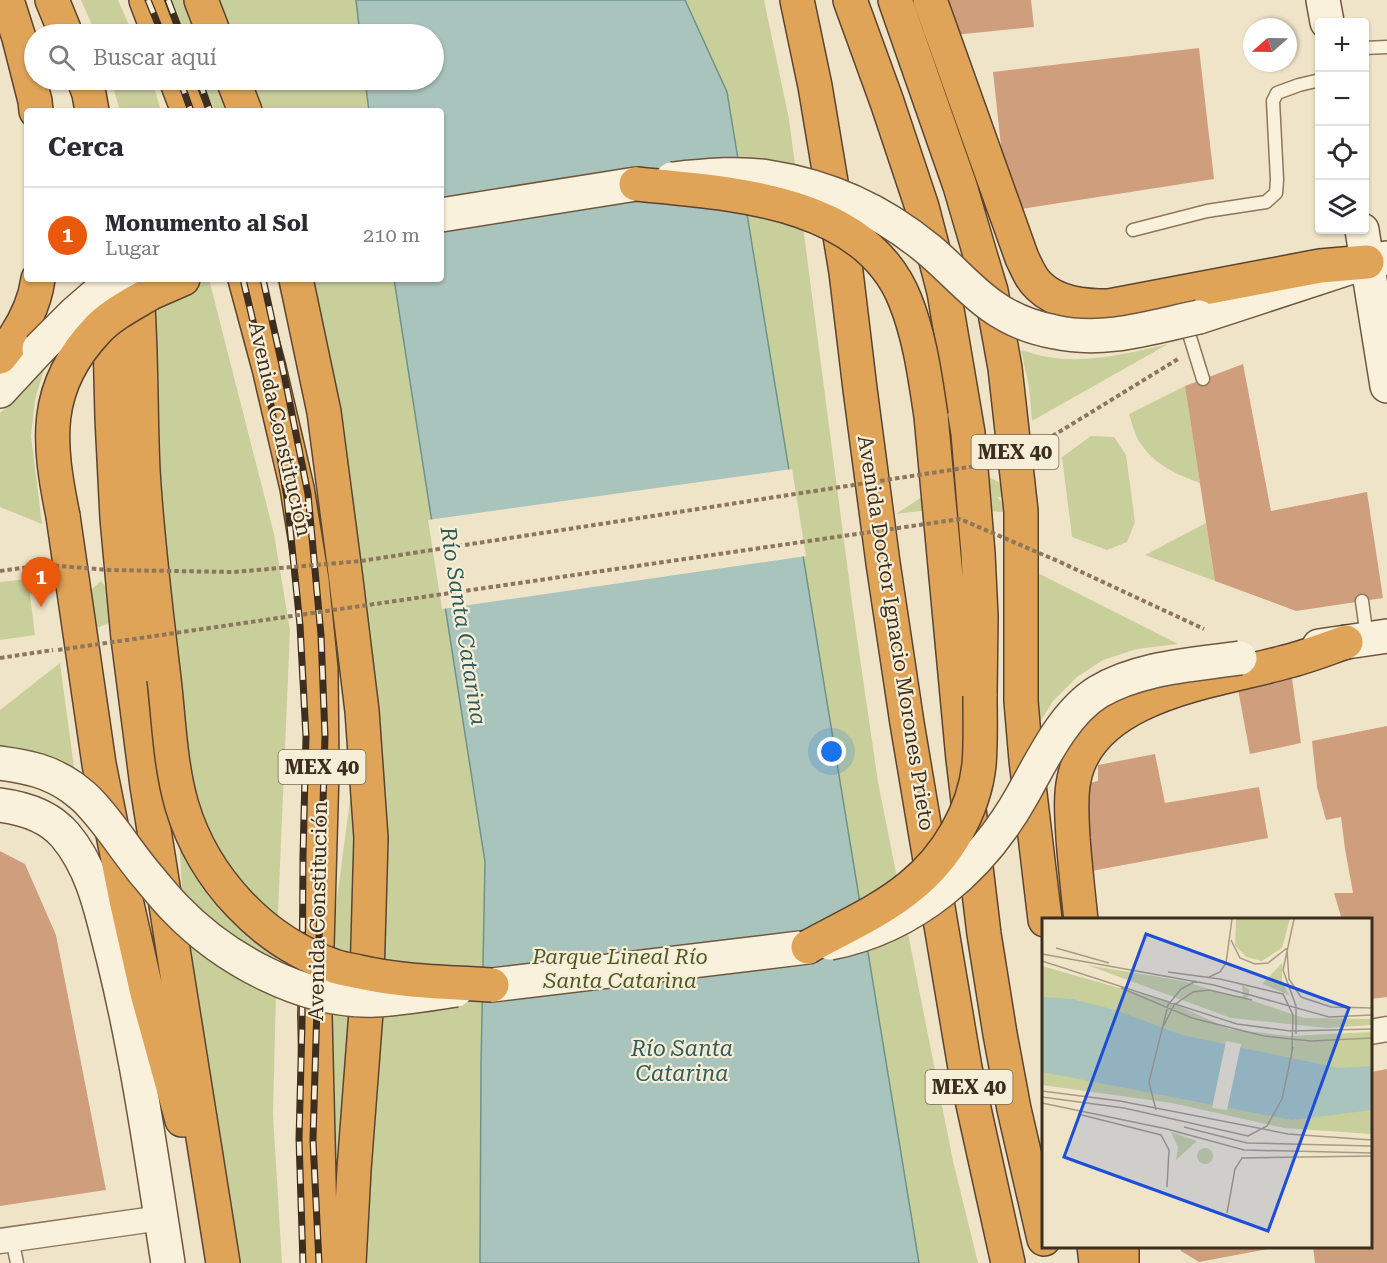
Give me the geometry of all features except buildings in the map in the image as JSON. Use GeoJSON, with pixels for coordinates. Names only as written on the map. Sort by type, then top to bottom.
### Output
{"type":"FeatureCollection","features":[{"type":"Feature","properties":{"kind":"highway"},"geometry":{"type":"LineString","coordinates":[[6,0],[24,58]]}},
{"type":"Feature","properties":{"kind":"highway"},"geometry":{"type":"LineString","coordinates":[[52,0],[62,24]]}},
{"type":"Feature","properties":{"kind":"highway"},"geometry":{"type":"LineString","coordinates":[[146,0],[155,24]]}},
{"type":"Feature","properties":{"kind":"highway"},"geometry":{"type":"LineString","coordinates":[[201,0],[210,24]]}},
{"type":"Feature","properties":{"kind":"highway","name":"Avenida Doctor Ignacio Morones Prieto"},"geometry":{"type":"LineString","coordinates":[[797,0],[816,86],[846,272],[883,563],[911,747],[965,1068],[1008,1263]]}},
{"type":"Feature","properties":{"kind":"highway"},"geometry":{"type":"LineString","coordinates":[[808,947],[890,901],[911,886],[938,860],[957,831],[971,800],[979,766],[980,585],[968,434],[945,292],[922,207],[850,0]]}},
{"type":"Feature","properties":{"kind":"highway","name":"MEX 40"},"geometry":{"type":"LineString","coordinates":[[895,0],[980,251],[991,291],[1005,368],[1021,511],[1021,701],[1045,918]]}},
{"type":"Feature","properties":{"kind":"highway"},"geometry":{"type":"LineString","coordinates":[[930,0],[1022,258],[1039,287],[1052,296],[1069,303],[1109,306],[1320,266],[1377,260]]}},
{"type":"Feature","properties":{"kind":"highway"},"geometry":{"type":"LineString","coordinates":[[32,90],[36,108]]}},
{"type":"Feature","properties":{"kind":"highway"},"geometry":{"type":"LineString","coordinates":[[180,90],[187,108]]}},
{"type":"Feature","properties":{"kind":"highway"},"geometry":{"type":"LineString","coordinates":[[237,90],[244,108]]}},
{"type":"Feature","properties":{"kind":"highway"},"geometry":{"type":"LineString","coordinates":[[636,184],[736,196],[813,215],[844,230],[870,249],[890,272],[905,298],[915,327],[931,416],[963,759],[984,934],[1014,1109],[1042,1230]]}},
{"type":"Feature","properties":{"kind":"highway"},"geometry":{"type":"LineString","coordinates":[[0,357],[13,342],[27,317],[38,282]]}},
{"type":"Feature","properties":{"kind":"highway"},"geometry":{"type":"LineString","coordinates":[[108,282],[117,518],[128,638],[147,786],[221,1258]]}},
{"type":"Feature","properties":{"kind":"highway"},"geometry":{"type":"LineString","coordinates":[[136,282],[140,329],[143,471],[151,560],[174,764],[189,828],[205,859],[248,914],[286,944],[308,956],[335,967],[378,976],[416,981],[492,985]]}},
{"type":"Feature","properties":{"kind":"highway"},"geometry":{"type":"LineString","coordinates":[[176,282],[123,309],[98,328],[71,365],[58,392],[53,421],[52,450],[99,764],[126,900],[147,993],[221,1258]]}},
{"type":"Feature","properties":{"kind":"highway","name":"Avenida Constitución"},"geometry":{"type":"LineString","coordinates":[[246,282],[297,488],[312,580],[321,669],[322,770],[315,1016],[321,1263]]}},
{"type":"Feature","properties":{"kind":"highway"},"geometry":{"type":"LineString","coordinates":[[297,282],[324,412],[344,561],[362,711],[371,838],[366,1012],[349,1263]]}},
{"type":"Feature","properties":{"kind":"highway"},"geometry":{"type":"LineString","coordinates":[[1081,918],[1071,799],[1074,777],[1083,753],[1095,736],[1109,723],[1139,705],[1172,692],[1367,639]]}},
{"type":"Feature","properties":{"kind":"highway"},"geometry":{"type":"LineString","coordinates":[[1045,1248],[1049,1263]]}},
{"type":"Feature","properties":{"kind":"highway"},"geometry":{"type":"LineString","coordinates":[[1094,1248],[1096,1263]]}},
{"type":"Feature","properties":{"kind":"street"},"geometry":{"type":"LineString","coordinates":[[1323,0],[1326,18]]}},
{"type":"Feature","properties":{"kind":"street"},"geometry":{"type":"LineString","coordinates":[[444,215],[636,184],[726,175],[766,177],[802,184],[838,195],[875,212],[928,249],[993,307],[1023,323],[1056,333],[1093,336],[1133,332],[1192,318],[1377,260]]}},
{"type":"Feature","properties":{"kind":"street"},"geometry":{"type":"LineString","coordinates":[[1364,234],[1377,260],[1387,386]]}},
{"type":"Feature","properties":{"kind":"street"},"geometry":{"type":"LineString","coordinates":[[0,391],[75,313],[98,293],[117,282]]}},
{"type":"Feature","properties":{"kind":"street"},"geometry":{"type":"LineString","coordinates":[[0,763],[23,766],[58,778],[90,802],[147,876],[177,910],[226,951],[262,972],[317,993],[343,999],[374,1000],[808,947],[849,939],[882,928],[920,907],[954,882],[980,856],[1006,823],[1049,748],[1068,721],[1098,692],[1120,681],[1145,673],[1367,639]]}},
{"type":"Feature","properties":{"kind":"street"},"geometry":{"type":"LineString","coordinates":[[0,805],[17,807],[44,818],[63,832],[76,849],[89,873],[98,899],[122,996],[144,1111],[168,1263]]}},
{"type":"Feature","properties":{"kind":"street"},"geometry":{"type":"LineString","coordinates":[[1372,1032],[1387,1029]]}},
{"type":"Feature","properties":{"kind":"street"},"geometry":{"type":"LineString","coordinates":[[6,1240],[161,1218]]}},
{"type":"Feature","properties":{"kind":"lane"},"geometry":{"type":"LineString","coordinates":[[1369,48],[1387,47]]}},
{"type":"Feature","properties":{"kind":"lane"},"geometry":{"type":"LineString","coordinates":[[1133,230],[1207,211],[1266,202],[1276,193],[1277,187],[1273,101],[1277,93],[1315,81]]}},
{"type":"Feature","properties":{"kind":"lane"},"geometry":{"type":"LineString","coordinates":[[1192,318],[1203,379]]}},
{"type":"Feature","properties":{"kind":"lane"},"geometry":{"type":"LineString","coordinates":[[1362,601],[1367,639]]}},
{"type":"Feature","properties":{"kind":"lane"},"geometry":{"type":"LineString","coordinates":[[6,1240],[17,1263]]}},
{"type":"Feature","properties":{"kind":"path"},"geometry":{"type":"LineString","coordinates":[[0,571],[47,565],[110,570],[234,572],[361,561],[983,465],[1046,440],[1175,360]]}},
{"type":"Feature","properties":{"kind":"path"},"geometry":{"type":"LineString","coordinates":[[0,658],[960,519],[1060,561],[1204,629]]}},
{"type":"Feature","properties":{"kind":"green space"},"geometry":{"type":"Polygon","coordinates":[[[81,0],[118,0],[129,24],[92,24],[81,0]]]}},
{"type":"Feature","properties":{"kind":"green space","name":"Río Santa Catarina"},"geometry":{"type":"Polygon","coordinates":[[[167,0],[764,0],[789,119],[853,610],[878,782],[953,1161],[978,1263],[322,1263],[329,959],[359,732],[307,384],[277,282],[444,282],[444,108],[214,108],[206,90],[444,90],[444,24],[178,24],[167,0]]]}},
{"type":"Feature","properties":{"kind":"green space"},"geometry":{"type":"Polygon","coordinates":[[[114,90],[155,90],[160,108],[119,108],[114,90]]]}},
{"type":"Feature","properties":{"kind":"green space"},"geometry":{"type":"Polygon","coordinates":[[[148,282],[210,282],[274,534],[290,630],[278,913],[273,1114],[282,1263],[237,1263],[186,965],[170,668],[147,608],[89,631],[95,611],[62,615],[101,581],[115,598],[148,282]]]}},
{"type":"Feature","properties":{"kind":"green space"},"geometry":{"type":"Polygon","coordinates":[[[1168,344],[1032,421],[1029,387],[1021,350],[1063,359],[1078,359],[1138,351],[1168,344]]]}},
{"type":"Feature","properties":{"kind":"green space"},"geometry":{"type":"Polygon","coordinates":[[[48,356],[35,400],[31,436],[42,524],[0,507],[0,413],[24,392],[48,356]]]}},
{"type":"Feature","properties":{"kind":"green space"},"geometry":{"type":"Polygon","coordinates":[[[1185,386],[1200,483],[1173,472],[1151,456],[1137,438],[1129,414],[1185,386]]]}},
{"type":"Feature","properties":{"kind":"green space"},"geometry":{"type":"Polygon","coordinates":[[[1091,436],[1114,437],[1126,455],[1135,522],[1127,542],[1107,550],[1072,537],[1062,457],[1091,436]]]}},
{"type":"Feature","properties":{"kind":"green space"},"geometry":{"type":"Polygon","coordinates":[[[985,475],[1031,499],[997,497],[1012,513],[952,507],[896,514],[943,483],[979,490],[985,475]]]}},
{"type":"Feature","properties":{"kind":"green space"},"geometry":{"type":"Polygon","coordinates":[[[1206,523],[1215,581],[1145,555],[1206,523]]]}},
{"type":"Feature","properties":{"kind":"green space"},"geometry":{"type":"Polygon","coordinates":[[[1034,571],[1178,644],[1137,649],[1103,660],[1077,677],[1053,701],[1035,730],[1038,649],[1034,571]]]}},
{"type":"Feature","properties":{"kind":"green space"},"geometry":{"type":"Polygon","coordinates":[[[28,579],[35,635],[0,640],[0,582],[28,579]]]}},
{"type":"Feature","properties":{"kind":"green space"},"geometry":{"type":"Polygon","coordinates":[[[60,663],[75,775],[0,749],[0,710],[60,663]]]}},
{"type":"Feature","properties":{"kind":"water","name":"Río Santa Catarina"},"geometry":{"type":"Polygon","coordinates":[[[356,0],[685,0],[727,92],[919,1263],[480,1263],[485,862],[394,282],[444,282],[444,108],[369,108],[366,90],[444,90],[444,24],[359,24],[356,0]]]}},
{"type":"Feature","properties":{"kind":"pier"},"geometry":{"type":"Polygon","coordinates":[[[792,469],[806,556],[442,609],[428,520],[792,469]]]}},
{"type":"Feature","properties":{"kind":"railway"},"geometry":{"type":"LineString","coordinates":[[148,0],[158,24]]}},
{"type":"Feature","properties":{"kind":"railway"},"geometry":{"type":"LineString","coordinates":[[168,0],[177,24]]}},
{"type":"Feature","properties":{"kind":"railway"},"geometry":{"type":"LineString","coordinates":[[184,90],[190,108]]}},
{"type":"Feature","properties":{"kind":"railway"},"geometry":{"type":"LineString","coordinates":[[203,90],[209,108]]}},
{"type":"Feature","properties":{"kind":"railway"},"geometry":{"type":"LineString","coordinates":[[244,282],[266,376],[287,498],[300,625],[306,737],[299,1139],[303,1263]]}},
{"type":"Feature","properties":{"kind":"railway"},"geometry":{"type":"LineString","coordinates":[[264,282],[308,494],[321,635],[325,736],[313,1140],[319,1263]]}},
{"type":"Feature","properties":{"kind":"place","name":"Monumento al Sol"},"geometry":{"type":"Point","coordinates":[41,607]}},
{"type":"Feature","properties":{"kind":"park label","name":"Parque Lineal Río Santa Catarina"},"geometry":{"type":"Point","coordinates":[620,969]}}]}
